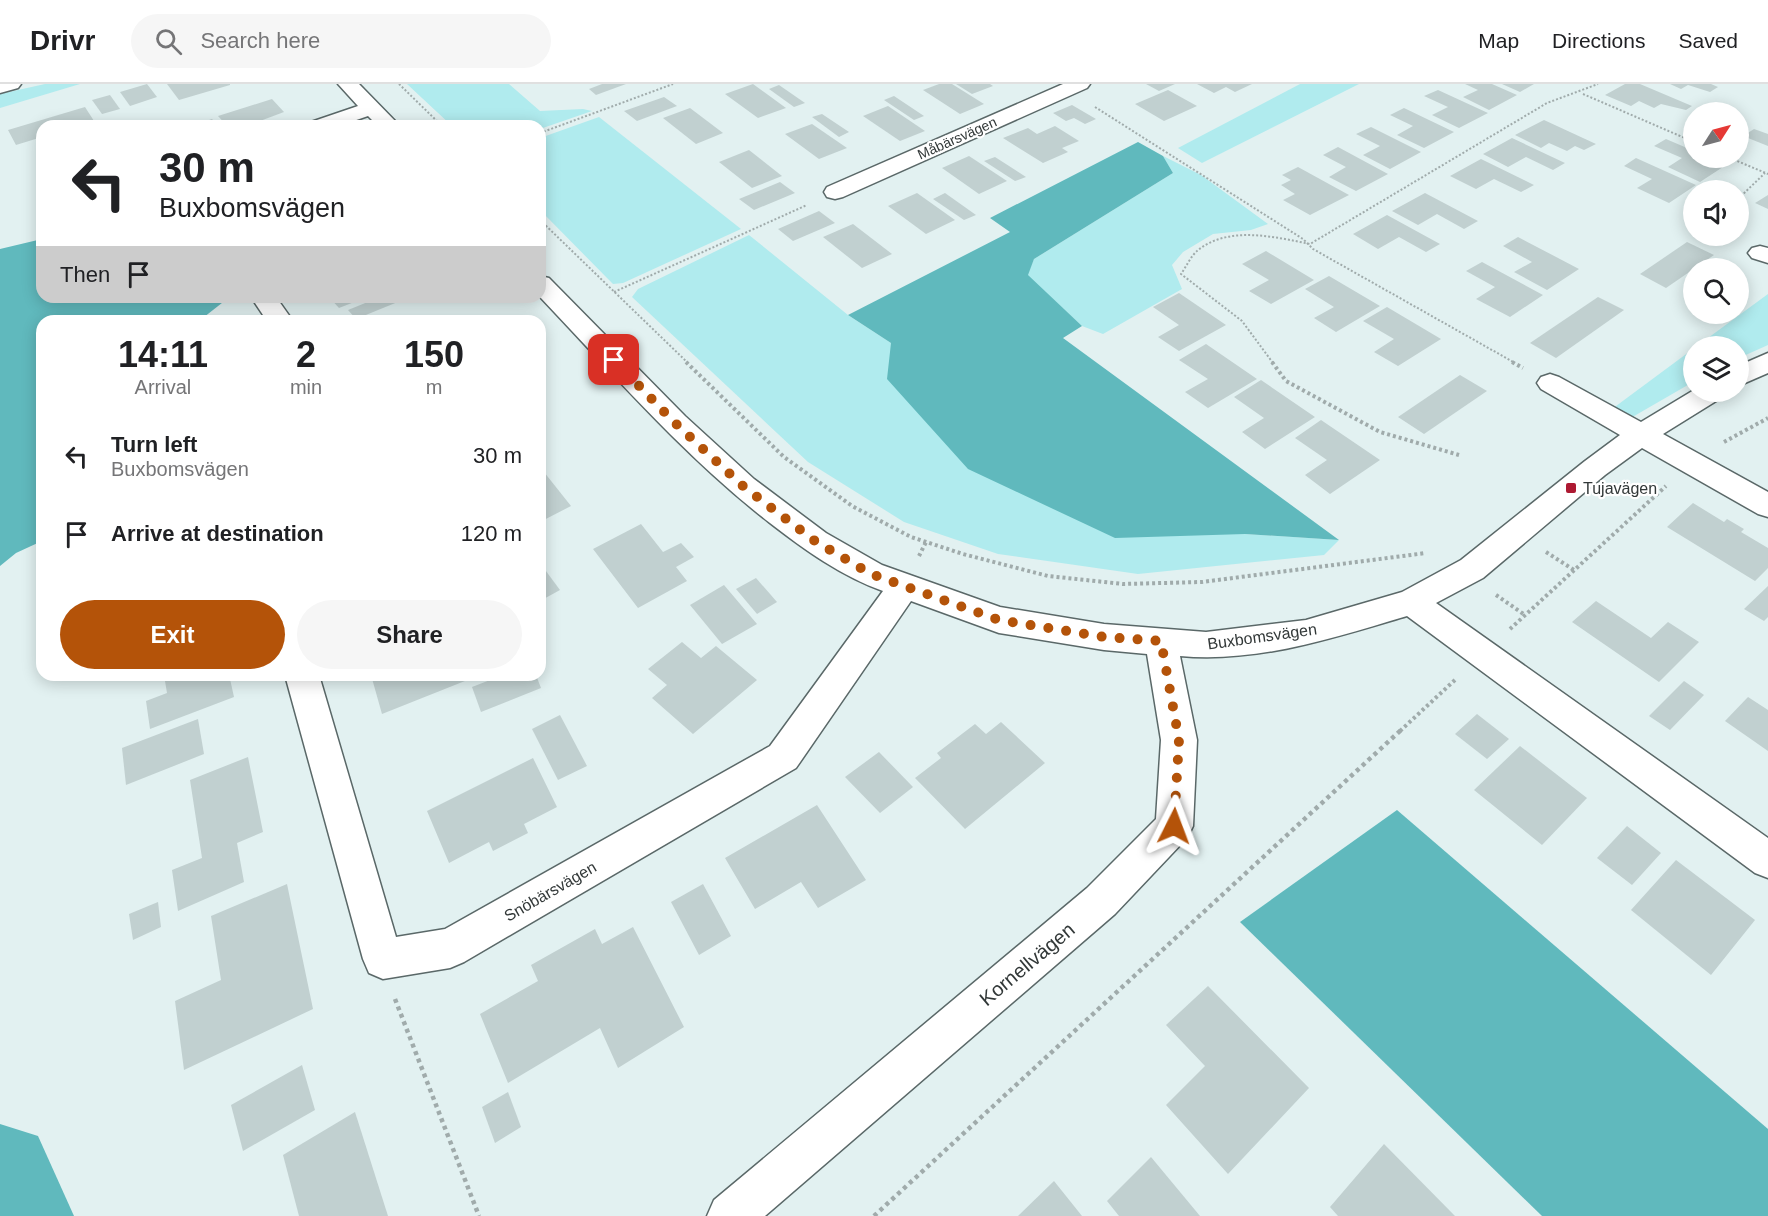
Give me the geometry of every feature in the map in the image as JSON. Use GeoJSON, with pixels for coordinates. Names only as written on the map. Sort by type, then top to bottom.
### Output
{"type":"FeatureCollection","features":[{"type":"Feature","properties":{"kind":"street"},"geometry":{"type":"LineString","coordinates":[[0,87],[11,84]]}},
{"type":"Feature","properties":{"kind":"street"},"geometry":{"type":"LineString","coordinates":[[348,84],[384,120]]}},
{"type":"Feature","properties":{"kind":"street","name":"Måbärsvägen"},"geometry":{"type":"LineString","coordinates":[[835,192],[1068,86]]}},
{"type":"Feature","properties":{"kind":"street"},"geometry":{"type":"LineString","coordinates":[[336,120],[372,108]]}},
{"type":"Feature","properties":{"kind":"street","name":"Buxbomsvägen"},"geometry":{"type":"LineString","coordinates":[[546,289],[675,423],[744,487],[815,541],[871,574],[999,620],[1104,637],[1206,645],[1306,633],[1411,602],[1463,574],[1534,520],[1595,468],[1640,435],[1694,402]]}},
{"type":"Feature","properties":{"kind":"street"},"geometry":{"type":"LineString","coordinates":[[1749,372],[1768,362]]}},
{"type":"Feature","properties":{"kind":"street"},"geometry":{"type":"LineString","coordinates":[[1550,383],[1768,506]]}},
{"type":"Feature","properties":{"kind":"street","name":"Snöbärsvägen"},"geometry":{"type":"LineString","coordinates":[[383,959],[450,948],[783,757],[904,586]]}},
{"type":"Feature","properties":{"kind":"street"},"geometry":{"type":"LineString","coordinates":[[1411,602],[1768,860]]}},
{"type":"Feature","properties":{"kind":"street","name":"Kornellvägen"},"geometry":{"type":"LineString","coordinates":[[730,1216],[1101,901],[1174,826],[1179,740],[1161,641]]}},
{"type":"Feature","properties":{"kind":"street"},"geometry":{"type":"LineString","coordinates":[[304,681],[383,959]]}},
{"type":"Feature","properties":{"kind":"path"},"geometry":{"type":"LineString","coordinates":[[399,84],[436,120]]}},
{"type":"Feature","properties":{"kind":"path"},"geometry":{"type":"LineString","coordinates":[[546,131],[673,84]]}},
{"type":"Feature","properties":{"kind":"path"},"geometry":{"type":"LineString","coordinates":[[1583,94],[1598,84]]}},
{"type":"Feature","properties":{"kind":"path"},"geometry":{"type":"LineString","coordinates":[[1068,86],[1221,184],[1285,230],[1310,244],[1313,249],[1550,383]]}},
{"type":"Feature","properties":{"kind":"path"},"geometry":{"type":"LineString","coordinates":[[1459,455],[1380,432],[1286,381],[1242,321],[1181,274],[1197,250],[1225,237],[1256,234],[1310,244],[1547,103],[1568,95],[1583,94],[1683,137]]}},
{"type":"Feature","properties":{"kind":"path"},"geometry":{"type":"LineString","coordinates":[[1749,166],[1767,173],[1749,190]]}},
{"type":"Feature","properties":{"kind":"path"},"geometry":{"type":"LineString","coordinates":[[614,292],[835,192]]}},
{"type":"Feature","properties":{"kind":"path"},"geometry":{"type":"LineString","coordinates":[[546,226],[784,457],[852,506],[881,523],[926,542],[1048,576],[1123,584],[1202,582],[1419,553],[1431,554],[1525,615]]}},
{"type":"Feature","properties":{"kind":"path"},"geometry":{"type":"LineString","coordinates":[[1715,446],[1768,418]]}},
{"type":"Feature","properties":{"kind":"path"},"geometry":{"type":"LineString","coordinates":[[874,1216],[1669,483]]}},
{"type":"Feature","properties":{"kind":"path"},"geometry":{"type":"LineString","coordinates":[[1538,546],[1574,570]]}},
{"type":"Feature","properties":{"kind":"path"},"geometry":{"type":"LineString","coordinates":[[383,959],[400,1018],[478,1216]]}},
{"type":"Feature","properties":{"kind":"shaded area"},"geometry":{"type":"Polygon","coordinates":[[[45,84],[80,84],[0,108],[0,94],[45,84]]]}},
{"type":"Feature","properties":{"kind":"shaded area"},"geometry":{"type":"Polygon","coordinates":[[[407,84],[509,84],[540,111],[583,109],[592,111],[546,127],[546,120],[446,120],[407,84]]]}},
{"type":"Feature","properties":{"kind":"shaded area"},"geometry":{"type":"Polygon","coordinates":[[[1300,84],[1359,84],[1202,163],[1178,148],[1300,84]]]}},
{"type":"Feature","properties":{"kind":"shaded area"},"geometry":{"type":"Polygon","coordinates":[[[599,117],[741,229],[623,283],[613,284],[546,216],[546,136],[599,117]]]}},
{"type":"Feature","properties":{"kind":"shaded area"},"geometry":{"type":"Polygon","coordinates":[[[1138,142],[1163,156],[1173,173],[1034,259],[1028,275],[1082,326],[1063,338],[1339,540],[1245,534],[1115,538],[968,469],[887,379],[891,343],[848,315],[1010,232],[990,218],[1138,142]]]}},
{"type":"Feature","properties":{"kind":"shaded area"},"geometry":{"type":"Polygon","coordinates":[[[1163,156],[1201,175],[1268,224],[1251,230],[1213,234],[1183,252],[1172,265],[1182,289],[1103,334],[1082,326],[1027,275],[1034,259],[1173,173],[1163,156]]]}},
{"type":"Feature","properties":{"kind":"shaded area"},"geometry":{"type":"Polygon","coordinates":[[[749,235],[848,315],[891,343],[1245,534],[1339,540],[1324,555],[1138,574],[998,554],[904,522],[808,462],[632,297],[638,289],[749,235]]]}},
{"type":"Feature","properties":{"kind":"shaded area"},"geometry":{"type":"Polygon","coordinates":[[[36,240],[36,303],[222,303],[207,315],[36,315],[36,544],[16,553],[0,566],[0,249],[36,240]]]}},
{"type":"Feature","properties":{"kind":"shaded area"},"geometry":{"type":"Polygon","coordinates":[[[1768,294],[1768,345],[1749,354],[1749,336],[1711,336],[1727,324],[1749,324],[1749,308],[1768,294]]]}},
{"type":"Feature","properties":{"kind":"shaded area"},"geometry":{"type":"Polygon","coordinates":[[[1683,356],[1683,388],[1629,419],[1612,409],[1683,356]]]}},
{"type":"Feature","properties":{"kind":"shaded area"},"geometry":{"type":"Polygon","coordinates":[[[1397,810],[1768,1129],[1768,1216],[1542,1216],[1240,922],[1397,810]]]}},
{"type":"Feature","properties":{"kind":"shaded area"},"geometry":{"type":"Polygon","coordinates":[[[0,1124],[38,1136],[74,1216],[0,1216],[0,1124]]]}},
{"type":"Feature","properties":{"kind":"building"},"geometry":{"type":"Polygon","coordinates":[[[147,84],[157,97],[130,106],[120,92],[147,84]]]}},
{"type":"Feature","properties":{"kind":"building"},"geometry":{"type":"Polygon","coordinates":[[[167,84],[230,84],[230,85],[179,100],[167,84]]]}},
{"type":"Feature","properties":{"kind":"building"},"geometry":{"type":"Polygon","coordinates":[[[602,84],[626,84],[596,95],[589,89],[602,84]]]}},
{"type":"Feature","properties":{"kind":"building"},"geometry":{"type":"Polygon","coordinates":[[[753,84],[786,108],[758,118],[725,94],[753,84]]]}},
{"type":"Feature","properties":{"kind":"building"},"geometry":{"type":"Polygon","coordinates":[[[939,84],[952,84],[984,104],[960,114],[923,90],[939,84]]]}},
{"type":"Feature","properties":{"kind":"building"},"geometry":{"type":"Polygon","coordinates":[[[956,84],[990,84],[993,86],[972,94],[956,84]]]}},
{"type":"Feature","properties":{"kind":"building"},"geometry":{"type":"Polygon","coordinates":[[[1146,84],[1175,84],[1159,91],[1146,84]]]}},
{"type":"Feature","properties":{"kind":"building"},"geometry":{"type":"Polygon","coordinates":[[[1197,84],[1252,84],[1235,92],[1226,87],[1214,93],[1197,84]]]}},
{"type":"Feature","properties":{"kind":"building"},"geometry":{"type":"Polygon","coordinates":[[[1465,84],[1492,84],[1517,95],[1489,110],[1463,97],[1478,90],[1465,84]]]}},
{"type":"Feature","properties":{"kind":"building"},"geometry":{"type":"Polygon","coordinates":[[[1502,84],[1534,84],[1520,92],[1502,84]]]}},
{"type":"Feature","properties":{"kind":"building"},"geometry":{"type":"Polygon","coordinates":[[[1625,84],[1640,84],[1683,102],[1683,109],[1661,104],[1654,108],[1639,101],[1631,106],[1605,95],[1625,84]]]}},
{"type":"Feature","properties":{"kind":"building"},"geometry":{"type":"Polygon","coordinates":[[[1670,84],[1711,84],[1718,87],[1710,92],[1688,85],[1681,89],[1670,84]]]}},
{"type":"Feature","properties":{"kind":"building"},"geometry":{"type":"Polygon","coordinates":[[[779,85],[805,103],[794,107],[769,89],[779,85]]]}},
{"type":"Feature","properties":{"kind":"building"},"geometry":{"type":"Polygon","coordinates":[[[1168,90],[1197,106],[1164,121],[1135,104],[1168,90]]]}},
{"type":"Feature","properties":{"kind":"building"},"geometry":{"type":"Polygon","coordinates":[[[1438,90],[1488,113],[1459,128],[1432,115],[1448,107],[1424,96],[1438,90]]]}},
{"type":"Feature","properties":{"kind":"building"},"geometry":{"type":"Polygon","coordinates":[[[110,95],[120,109],[102,114],[92,100],[110,95]]]}},
{"type":"Feature","properties":{"kind":"building"},"geometry":{"type":"Polygon","coordinates":[[[894,96],[924,116],[914,120],[884,100],[894,96]]]}},
{"type":"Feature","properties":{"kind":"building"},"geometry":{"type":"Polygon","coordinates":[[[664,97],[677,106],[637,121],[624,111],[664,97]]]}},
{"type":"Feature","properties":{"kind":"building"},"geometry":{"type":"Polygon","coordinates":[[[272,99],[284,112],[263,120],[222,120],[218,116],[272,99]]]}},
{"type":"Feature","properties":{"kind":"building"},"geometry":{"type":"Polygon","coordinates":[[[1072,105],[1096,119],[1085,124],[1074,118],[1066,121],[1053,113],[1072,105]]]}},
{"type":"Feature","properties":{"kind":"building"},"geometry":{"type":"Polygon","coordinates":[[[888,106],[925,131],[900,141],[863,116],[888,106]]]}},
{"type":"Feature","properties":{"kind":"building"},"geometry":{"type":"Polygon","coordinates":[[[85,107],[93,120],[41,120],[85,107]]]}},
{"type":"Feature","properties":{"kind":"building"},"geometry":{"type":"Polygon","coordinates":[[[690,108],[723,133],[696,144],[663,118],[690,108]]]}},
{"type":"Feature","properties":{"kind":"building"},"geometry":{"type":"Polygon","coordinates":[[[1404,108],[1454,132],[1424,148],[1397,135],[1413,126],[1390,115],[1404,108]]]}},
{"type":"Feature","properties":{"kind":"building"},"geometry":{"type":"Polygon","coordinates":[[[822,114],[849,132],[839,137],[812,117],[822,114]]]}},
{"type":"Feature","properties":{"kind":"building"},"geometry":{"type":"Polygon","coordinates":[[[1544,120],[1596,144],[1584,150],[1575,146],[1567,151],[1549,143],[1541,148],[1515,135],[1544,120]]]}},
{"type":"Feature","properties":{"kind":"building"},"geometry":{"type":"Polygon","coordinates":[[[36,122],[36,139],[16,145],[8,130],[36,122]]]}},
{"type":"Feature","properties":{"kind":"building"},"geometry":{"type":"Polygon","coordinates":[[[812,124],[847,148],[819,159],[785,134],[812,124]]]}},
{"type":"Feature","properties":{"kind":"building"},"geometry":{"type":"Polygon","coordinates":[[[1055,126],[1079,141],[1062,148],[1068,152],[1043,163],[1003,138],[1028,128],[1037,134],[1055,126]]]}},
{"type":"Feature","properties":{"kind":"building"},"geometry":{"type":"Polygon","coordinates":[[[1371,127],[1421,152],[1390,169],[1363,155],[1380,146],[1356,134],[1371,127]]]}},
{"type":"Feature","properties":{"kind":"building"},"geometry":{"type":"Polygon","coordinates":[[[1754,129],[1768,134],[1768,146],[1749,138],[1749,132],[1754,129]]]}},
{"type":"Feature","properties":{"kind":"building"},"geometry":{"type":"Polygon","coordinates":[[[1512,138],[1565,163],[1553,170],[1526,157],[1508,167],[1483,154],[1512,138]]]}},
{"type":"Feature","properties":{"kind":"building"},"geometry":{"type":"Polygon","coordinates":[[[1666,139],[1683,146],[1683,168],[1721,168],[1703,180],[1696,180],[1668,167],[1682,158],[1654,146],[1666,139]]]}},
{"type":"Feature","properties":{"kind":"building"},"geometry":{"type":"Polygon","coordinates":[[[1338,147],[1388,174],[1356,191],[1329,177],[1346,167],[1323,155],[1338,147]]]}},
{"type":"Feature","properties":{"kind":"building"},"geometry":{"type":"Polygon","coordinates":[[[749,150],[782,176],[752,188],[719,162],[749,150]]]}},
{"type":"Feature","properties":{"kind":"building"},"geometry":{"type":"Polygon","coordinates":[[[969,156],[1007,181],[979,194],[942,168],[969,156]]]}},
{"type":"Feature","properties":{"kind":"building"},"geometry":{"type":"Polygon","coordinates":[[[995,157],[1026,177],[1015,181],[984,161],[995,157]]]}},
{"type":"Feature","properties":{"kind":"building"},"geometry":{"type":"Polygon","coordinates":[[[1636,158],[1685,180],[1683,180],[1683,194],[1669,203],[1637,188],[1652,179],[1624,166],[1636,158]]]}},
{"type":"Feature","properties":{"kind":"building"},"geometry":{"type":"Polygon","coordinates":[[[1481,159],[1534,185],[1521,192],[1494,179],[1476,189],[1450,176],[1481,159]]]}},
{"type":"Feature","properties":{"kind":"building"},"geometry":{"type":"Polygon","coordinates":[[[1298,167],[1349,195],[1310,215],[1283,200],[1295,194],[1281,185],[1291,180],[1282,175],[1298,167]]]}},
{"type":"Feature","properties":{"kind":"building"},"geometry":{"type":"Polygon","coordinates":[[[780,182],[795,193],[754,210],[739,199],[780,182]]]}},
{"type":"Feature","properties":{"kind":"building"},"geometry":{"type":"Polygon","coordinates":[[[917,193],[955,220],[926,234],[888,206],[917,193]]]}},
{"type":"Feature","properties":{"kind":"building"},"geometry":{"type":"Polygon","coordinates":[[[945,193],[976,215],[964,220],[933,199],[945,193]]]}},
{"type":"Feature","properties":{"kind":"building"},"geometry":{"type":"Polygon","coordinates":[[[1425,193],[1478,221],[1464,229],[1437,214],[1418,225],[1392,211],[1425,193]]]}},
{"type":"Feature","properties":{"kind":"building"},"geometry":{"type":"Polygon","coordinates":[[[1768,195],[1768,209],[1755,203],[1768,195]]]}},
{"type":"Feature","properties":{"kind":"building"},"geometry":{"type":"Polygon","coordinates":[[[819,211],[835,223],[793,241],[778,229],[819,211]]]}},
{"type":"Feature","properties":{"kind":"building"},"geometry":{"type":"Polygon","coordinates":[[[1387,215],[1440,244],[1426,252],[1399,237],[1378,249],[1353,234],[1387,215]]]}},
{"type":"Feature","properties":{"kind":"building"},"geometry":{"type":"Polygon","coordinates":[[[853,224],[892,254],[862,268],[823,237],[853,224]]]}},
{"type":"Feature","properties":{"kind":"building"},"geometry":{"type":"Polygon","coordinates":[[[1518,237],[1579,269],[1547,290],[1514,272],[1532,262],[1503,246],[1518,237]]]}},
{"type":"Feature","properties":{"kind":"building"},"geometry":{"type":"Polygon","coordinates":[[[1683,245],[1695,246],[1714,255],[1710,258],[1683,258],[1683,276],[1666,288],[1640,274],[1683,245]]]}},
{"type":"Feature","properties":{"kind":"building"},"geometry":{"type":"Polygon","coordinates":[[[1266,251],[1314,280],[1271,304],[1249,291],[1269,280],[1242,264],[1266,251]]]}},
{"type":"Feature","properties":{"kind":"building"},"geometry":{"type":"Polygon","coordinates":[[[1482,262],[1543,295],[1510,317],[1476,299],[1495,287],[1466,271],[1482,262]]]}},
{"type":"Feature","properties":{"kind":"building"},"geometry":{"type":"Polygon","coordinates":[[[1329,276],[1380,306],[1336,332],[1314,318],[1334,307],[1305,289],[1329,276]]]}},
{"type":"Feature","properties":{"kind":"building"},"geometry":{"type":"Polygon","coordinates":[[[1179,293],[1226,325],[1179,351],[1158,337],[1179,325],[1153,307],[1179,293]]]}},
{"type":"Feature","properties":{"kind":"building"},"geometry":{"type":"Polygon","coordinates":[[[1598,297],[1624,310],[1556,358],[1530,343],[1598,297]]]}},
{"type":"Feature","properties":{"kind":"building"},"geometry":{"type":"Polygon","coordinates":[[[334,303],[352,303],[339,308],[334,303]]]}},
{"type":"Feature","properties":{"kind":"building"},"geometry":{"type":"Polygon","coordinates":[[[365,303],[395,303],[366,315],[352,315],[348,310],[365,303]]]}},
{"type":"Feature","properties":{"kind":"building"},"geometry":{"type":"Polygon","coordinates":[[[1387,307],[1441,339],[1398,366],[1374,352],[1394,339],[1363,321],[1387,307]]]}},
{"type":"Feature","properties":{"kind":"building"},"geometry":{"type":"Polygon","coordinates":[[[1206,344],[1257,379],[1208,408],[1185,392],[1208,379],[1179,360],[1206,344]]]}},
{"type":"Feature","properties":{"kind":"building"},"geometry":{"type":"Polygon","coordinates":[[[1460,375],[1487,391],[1424,434],[1398,417],[1460,375]]]}},
{"type":"Feature","properties":{"kind":"building"},"geometry":{"type":"Polygon","coordinates":[[[1261,380],[1315,417],[1265,449],[1242,432],[1264,418],[1234,397],[1261,380]]]}},
{"type":"Feature","properties":{"kind":"building"},"geometry":{"type":"Polygon","coordinates":[[[1321,420],[1380,460],[1330,494],[1305,475],[1327,460],[1295,438],[1321,420]]]}},
{"type":"Feature","properties":{"kind":"building"},"geometry":{"type":"Polygon","coordinates":[[[546,475],[571,506],[546,519],[546,475]]]}},
{"type":"Feature","properties":{"kind":"building"},"geometry":{"type":"Polygon","coordinates":[[[1693,503],[1724,522],[1727,519],[1744,529],[1741,532],[1768,548],[1768,568],[1755,581],[1667,527],[1693,503]]]}},
{"type":"Feature","properties":{"kind":"building"},"geometry":{"type":"Polygon","coordinates":[[[641,524],[663,552],[681,543],[694,557],[676,567],[687,581],[638,608],[593,549],[641,524]]]}},
{"type":"Feature","properties":{"kind":"building"},"geometry":{"type":"Polygon","coordinates":[[[546,571],[560,590],[546,598],[546,571]]]}},
{"type":"Feature","properties":{"kind":"building"},"geometry":{"type":"Polygon","coordinates":[[[756,578],[777,602],[757,614],[736,589],[756,578]]]}},
{"type":"Feature","properties":{"kind":"building"},"geometry":{"type":"Polygon","coordinates":[[[724,585],[757,624],[722,644],[690,605],[724,585]]]}},
{"type":"Feature","properties":{"kind":"building"},"geometry":{"type":"Polygon","coordinates":[[[1768,586],[1768,617],[1764,621],[1744,609],[1768,586]]]}},
{"type":"Feature","properties":{"kind":"building"},"geometry":{"type":"Polygon","coordinates":[[[1596,601],[1651,638],[1668,622],[1699,642],[1659,682],[1572,622],[1596,601]]]}},
{"type":"Feature","properties":{"kind":"building"},"geometry":{"type":"Polygon","coordinates":[[[682,642],[701,658],[716,646],[757,680],[693,734],[652,698],[667,685],[648,669],[682,642]]]}},
{"type":"Feature","properties":{"kind":"building"},"geometry":{"type":"Polygon","coordinates":[[[165,681],[230,681],[234,697],[150,729],[146,701],[167,693],[165,681]]]}},
{"type":"Feature","properties":{"kind":"building"},"geometry":{"type":"Polygon","coordinates":[[[373,681],[465,681],[382,714],[373,681]]]}},
{"type":"Feature","properties":{"kind":"building"},"geometry":{"type":"Polygon","coordinates":[[[488,681],[538,681],[541,688],[481,712],[472,687],[488,681]]]}},
{"type":"Feature","properties":{"kind":"building"},"geometry":{"type":"Polygon","coordinates":[[[1684,681],[1704,695],[1670,730],[1649,716],[1684,681]]]}},
{"type":"Feature","properties":{"kind":"building"},"geometry":{"type":"Polygon","coordinates":[[[1748,697],[1768,710],[1768,751],[1725,721],[1748,697]]]}},
{"type":"Feature","properties":{"kind":"building"},"geometry":{"type":"Polygon","coordinates":[[[1477,714],[1509,739],[1487,759],[1455,734],[1477,714]]]}},
{"type":"Feature","properties":{"kind":"building"},"geometry":{"type":"Polygon","coordinates":[[[560,715],[587,766],[558,780],[532,729],[560,715]]]}},
{"type":"Feature","properties":{"kind":"building"},"geometry":{"type":"Polygon","coordinates":[[[198,719],[204,754],[126,785],[122,748],[198,719]]]}},
{"type":"Feature","properties":{"kind":"building"},"geometry":{"type":"Polygon","coordinates":[[[1001,722],[1045,763],[965,829],[915,778],[941,758],[937,753],[975,724],[986,734],[1001,722]]]}},
{"type":"Feature","properties":{"kind":"building"},"geometry":{"type":"Polygon","coordinates":[[[1520,746],[1587,798],[1542,845],[1474,790],[1520,746]]]}},
{"type":"Feature","properties":{"kind":"building"},"geometry":{"type":"Polygon","coordinates":[[[879,752],[913,787],[880,813],[845,777],[879,752]]]}},
{"type":"Feature","properties":{"kind":"building"},"geometry":{"type":"Polygon","coordinates":[[[248,757],[263,832],[237,843],[244,882],[178,911],[172,870],[202,858],[190,780],[248,757]]]}},
{"type":"Feature","properties":{"kind":"building"},"geometry":{"type":"Polygon","coordinates":[[[533,758],[557,807],[524,824],[528,833],[493,851],[489,842],[449,863],[427,811],[533,758]]]}},
{"type":"Feature","properties":{"kind":"building"},"geometry":{"type":"Polygon","coordinates":[[[817,805],[866,880],[818,908],[801,882],[755,909],[725,858],[817,805]]]}},
{"type":"Feature","properties":{"kind":"building"},"geometry":{"type":"Polygon","coordinates":[[[1627,826],[1661,853],[1632,885],[1597,858],[1627,826]]]}},
{"type":"Feature","properties":{"kind":"building"},"geometry":{"type":"Polygon","coordinates":[[[1676,860],[1755,920],[1711,975],[1631,910],[1676,860]]]}},
{"type":"Feature","properties":{"kind":"building"},"geometry":{"type":"Polygon","coordinates":[[[287,884],[313,1009],[184,1070],[175,1001],[221,980],[211,916],[287,884]]]}},
{"type":"Feature","properties":{"kind":"building"},"geometry":{"type":"Polygon","coordinates":[[[703,884],[731,936],[699,955],[671,902],[703,884]]]}},
{"type":"Feature","properties":{"kind":"building"},"geometry":{"type":"Polygon","coordinates":[[[158,902],[161,927],[133,940],[129,914],[158,902]]]}},
{"type":"Feature","properties":{"kind":"building"},"geometry":{"type":"Polygon","coordinates":[[[633,927],[684,1027],[618,1068],[600,1028],[508,1083],[480,1014],[538,981],[531,965],[595,929],[602,944],[633,927]]]}},
{"type":"Feature","properties":{"kind":"building"},"geometry":{"type":"Polygon","coordinates":[[[1208,986],[1309,1088],[1228,1174],[1166,1105],[1205,1066],[1166,1025],[1208,986]]]}},
{"type":"Feature","properties":{"kind":"building"},"geometry":{"type":"Polygon","coordinates":[[[302,1065],[315,1110],[243,1151],[231,1105],[302,1065]]]}},
{"type":"Feature","properties":{"kind":"building"},"geometry":{"type":"Polygon","coordinates":[[[508,1092],[521,1127],[495,1143],[482,1107],[508,1092]]]}},
{"type":"Feature","properties":{"kind":"building"},"geometry":{"type":"Polygon","coordinates":[[[355,1112],[388,1216],[299,1216],[283,1155],[355,1112]]]}},
{"type":"Feature","properties":{"kind":"building"},"geometry":{"type":"Polygon","coordinates":[[[1384,1144],[1455,1216],[1338,1216],[1330,1207],[1384,1144]]]}},
{"type":"Feature","properties":{"kind":"building"},"geometry":{"type":"Polygon","coordinates":[[[1151,1157],[1200,1216],[1119,1216],[1107,1201],[1151,1157]]]}},
{"type":"Feature","properties":{"kind":"building"},"geometry":{"type":"Polygon","coordinates":[[[1054,1181],[1082,1216],[1018,1216],[1054,1181]]]}},
{"type":"Feature","properties":{"kind":"place","name":"Tujavägen"},"geometry":{"type":"Point","coordinates":[1571,488]}},
{"type":"Feature","properties":{"kind":"route"},"geometry":{"type":"LineString","coordinates":[[614,360],[675,423],[744,487],[815,541],[871,574],[999,620],[1104,637],[1161,641],[1179,740],[1174,826]]}}]}
